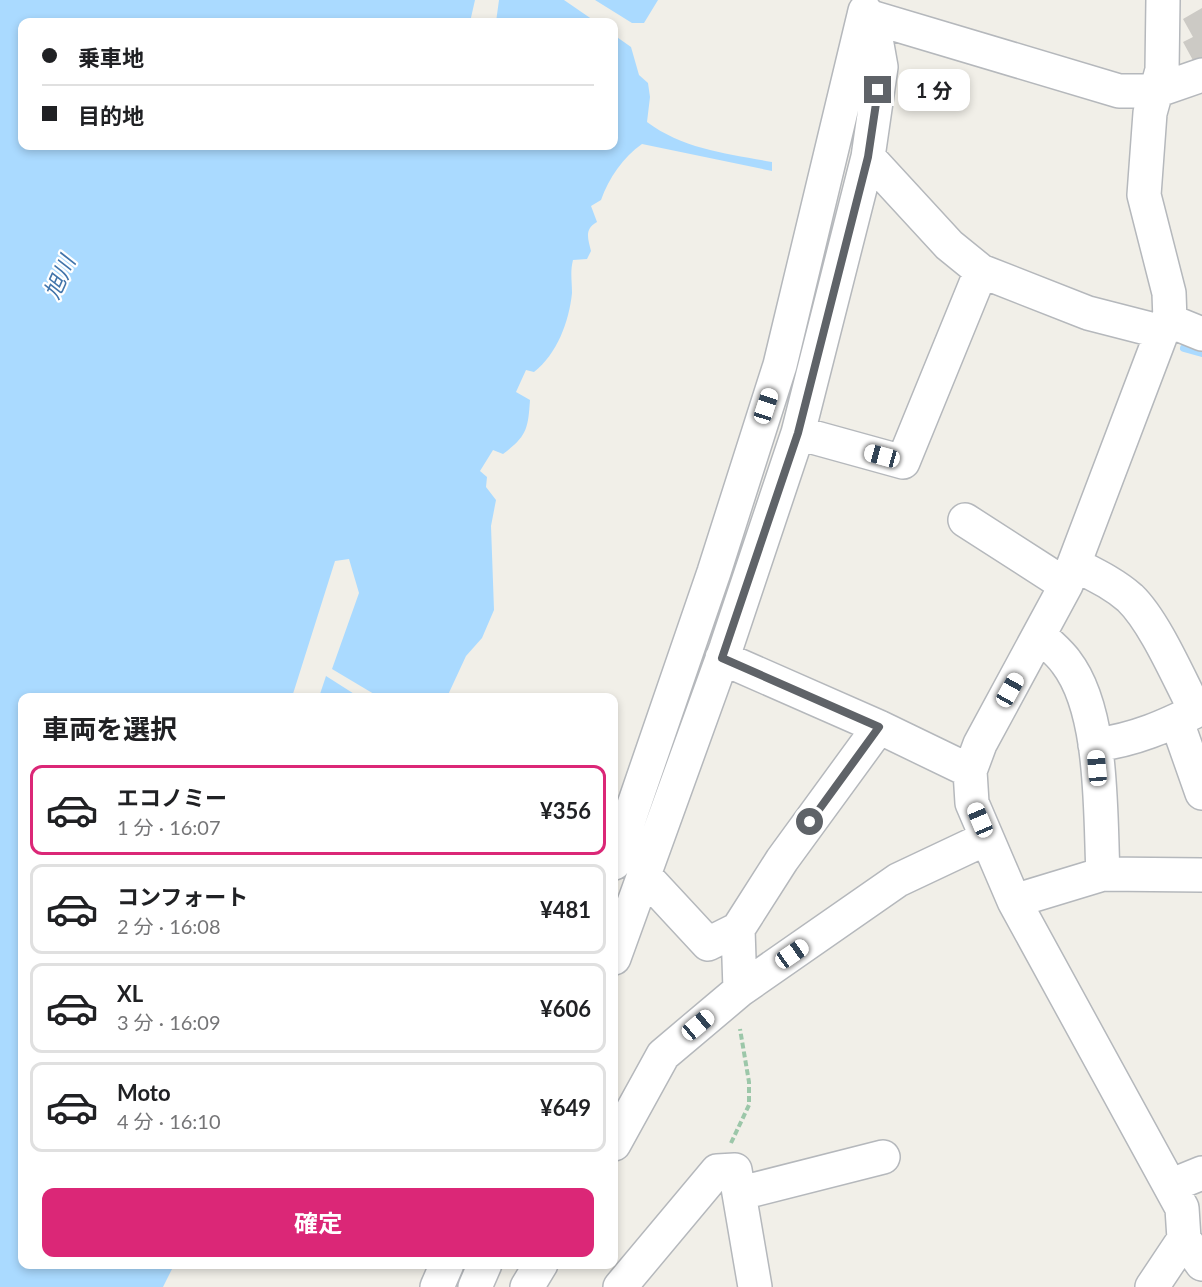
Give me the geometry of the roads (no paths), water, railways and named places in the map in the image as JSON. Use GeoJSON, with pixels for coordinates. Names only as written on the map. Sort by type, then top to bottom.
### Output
{"type":"FeatureCollection","features":[{"type":"Feature","properties":{"kind":"street"},"geometry":{"type":"LineString","coordinates":[[1152,1287],[1193,1252],[1182,1208],[1014,901],[972,803],[970,771],[980,744],[1040,635],[1070,574],[1166,327],[1169,293],[1144,195],[1150,113],[1162,70],[1163,0]]}},
{"type":"Feature","properties":{"kind":"street"},"geometry":{"type":"LineString","coordinates":[[866,8],[1119,91],[1156,92],[1202,75]]}},
{"type":"Feature","properties":{"kind":"street"},"geometry":{"type":"LineString","coordinates":[[618,947],[724,653],[798,433],[868,157],[881,68],[876,39],[866,8]]}},
{"type":"Feature","properties":{"kind":"street"},"geometry":{"type":"LineString","coordinates":[[618,851],[714,572],[780,365],[866,8]]}},
{"type":"Feature","properties":{"kind":"street"},"geometry":{"type":"LineString","coordinates":[[868,157],[978,277],[1088,313],[1202,334]]}},
{"type":"Feature","properties":{"kind":"street"},"geometry":{"type":"LineString","coordinates":[[798,433],[903,462],[978,277]]}},
{"type":"Feature","properties":{"kind":"street"},"geometry":{"type":"LineString","coordinates":[[965,520],[1070,574],[1113,585],[1131,599],[1145,617],[1192,714],[1202,793]]}},
{"type":"Feature","properties":{"kind":"street"},"geometry":{"type":"LineString","coordinates":[[714,572],[724,578],[724,653]]}},
{"type":"Feature","properties":{"kind":"street"},"geometry":{"type":"LineString","coordinates":[[1040,635],[1066,661],[1081,687],[1095,745],[1103,874]]}},
{"type":"Feature","properties":{"kind":"street"},"geometry":{"type":"LineString","coordinates":[[724,653],[970,771]]}},
{"type":"Feature","properties":{"kind":"street"},"geometry":{"type":"LineString","coordinates":[[1095,745],[1123,742],[1192,714]]}},
{"type":"Feature","properties":{"kind":"street"},"geometry":{"type":"LineString","coordinates":[[644,875],[708,944],[738,929],[782,860],[879,727]]}},
{"type":"Feature","properties":{"kind":"street"},"geometry":{"type":"LineString","coordinates":[[618,1137],[663,1055],[737,993],[898,880],[987,838]]}},
{"type":"Feature","properties":{"kind":"street"},"geometry":{"type":"LineString","coordinates":[[1014,901],[1103,874],[1202,875]]}},
{"type":"Feature","properties":{"kind":"street"},"geometry":{"type":"LineString","coordinates":[[737,993],[738,929]]}},
{"type":"Feature","properties":{"kind":"street"},"geometry":{"type":"LineString","coordinates":[[620,1287],[717,1171],[735,1182],[883,1157]]}},
{"type":"Feature","properties":{"kind":"street"},"geometry":{"type":"LineString","coordinates":[[1170,1186],[1202,1173]]}},
{"type":"Feature","properties":{"kind":"street"},"geometry":{"type":"LineString","coordinates":[[735,1182],[756,1287]]}},
{"type":"Feature","properties":{"kind":"street"},"geometry":{"type":"LineString","coordinates":[[437,1287],[445,1269]]}},
{"type":"Feature","properties":{"kind":"street"},"geometry":{"type":"LineString","coordinates":[[475,1287],[483,1269]]}},
{"type":"Feature","properties":{"kind":"street"},"geometry":{"type":"LineString","coordinates":[[527,1287],[538,1269]]}},
{"type":"Feature","properties":{"kind":"water","name":"旭川"},"geometry":{"type":"Polygon","coordinates":[[[0,0],[475,0],[471,18],[18,18],[18,150],[618,150],[618,38],[631,47],[639,75],[648,83],[650,97],[647,122],[676,139],[706,149],[772,162],[772,171],[642,144],[617,169],[601,200],[591,206],[597,222],[589,231],[591,251],[587,259],[573,260],[572,293],[565,326],[555,347],[542,365],[534,372],[526,370],[516,392],[530,400],[525,431],[522,437],[503,454],[493,450],[480,471],[487,477],[486,487],[496,500],[491,526],[494,610],[482,638],[466,656],[449,693],[372,693],[332,669],[359,593],[349,559],[335,561],[293,693],[18,693],[18,1269],[172,1269],[163,1287],[0,1287],[0,0]]]}},
{"type":"Feature","properties":{"kind":"water"},"geometry":{"type":"Polygon","coordinates":[[[499,0],[564,0],[590,18],[497,18],[499,0]]]}},
{"type":"Feature","properties":{"kind":"water"},"geometry":{"type":"Polygon","coordinates":[[[595,0],[658,0],[644,23],[632,23],[595,0]]]}},
{"type":"Feature","properties":{"kind":"water"},"geometry":{"type":"Polygon","coordinates":[[[326,676],[353,693],[320,693],[326,676]]]}},
{"type":"Feature","properties":{"kind":"waterway"},"geometry":{"type":"LineString","coordinates":[[1184,348],[1202,353]]}}]}
